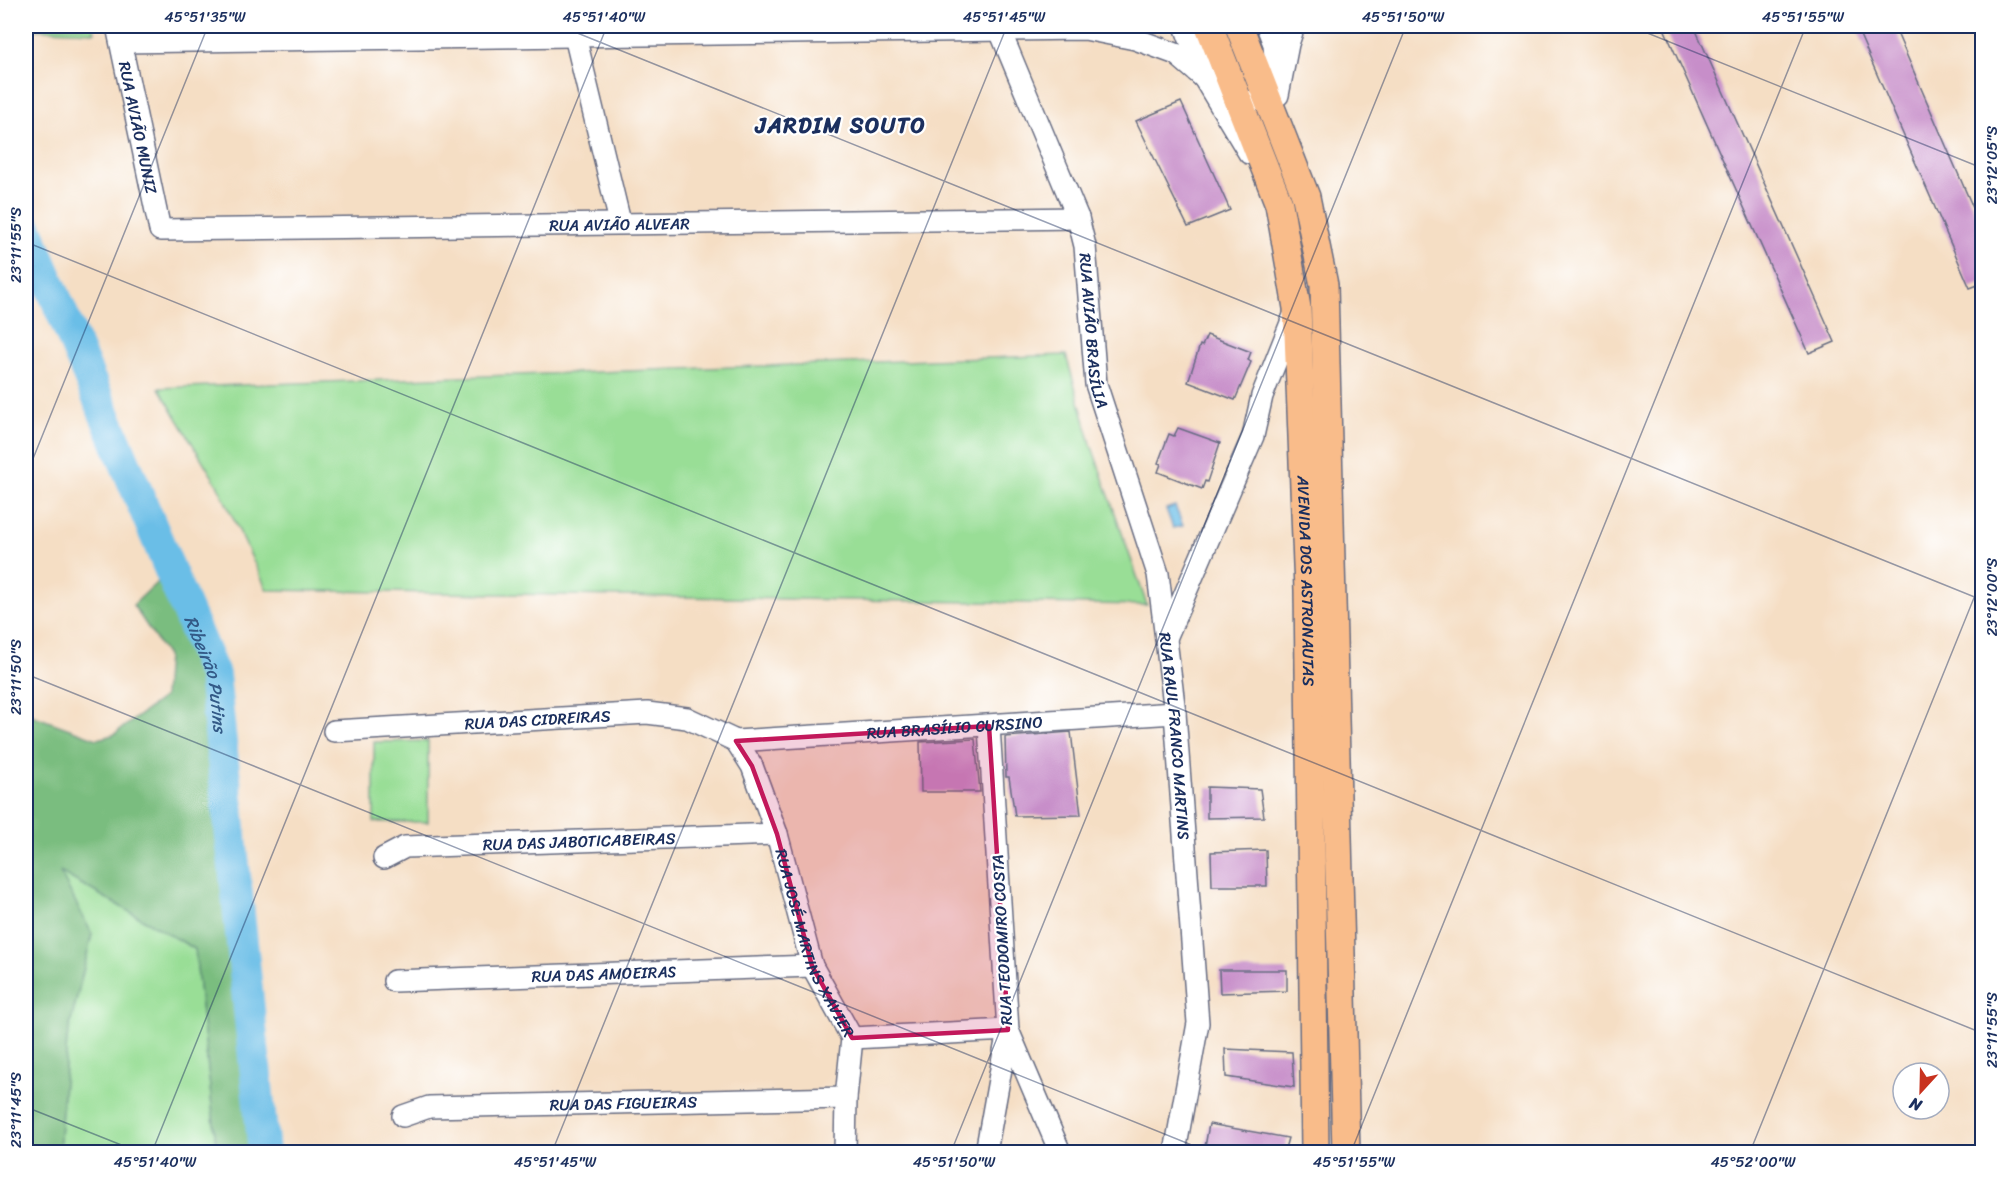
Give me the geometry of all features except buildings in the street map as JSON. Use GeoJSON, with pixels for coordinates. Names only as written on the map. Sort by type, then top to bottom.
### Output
{"type":"FeatureCollection","features":[{"type":"Feature","properties":{"kind":"main road","name":"AVENIDA DOS ASTRONAUTAS"},"geometry":{"type":"LineString","coordinates":[[1209,26],[1231,105],[1279,204],[1297,308],[1303,416],[1315,1152]]}},
{"type":"Feature","properties":{"kind":"main road","name":"AVENIDA DOS ASTRONAUTAS"},"geometry":{"type":"LineString","coordinates":[[1239,26],[1273,96],[1286,144],[1306,197],[1324,285],[1346,1152]]}},
{"type":"Feature","properties":{"kind":"street"},"geometry":{"type":"LineString","coordinates":[[208,40],[230,26]]}},
{"type":"Feature","properties":{"kind":"street"},"geometry":{"type":"LineString","coordinates":[[120,34],[208,40],[267,32],[501,31],[575,36],[793,29],[1085,29],[1111,26]]}},
{"type":"Feature","properties":{"kind":"street"},"geometry":{"type":"LineString","coordinates":[[1185,26],[1204,78]]}},
{"type":"Feature","properties":{"kind":"street"},"geometry":{"type":"LineString","coordinates":[[1267,26],[1274,44],[1273,96]]}},
{"type":"Feature","properties":{"kind":"street"},"geometry":{"type":"LineString","coordinates":[[1273,96],[1294,26]]}},
{"type":"Feature","properties":{"kind":"street","name":"RUA AVIÃO BRASÍLIA"},"geometry":{"type":"LineString","coordinates":[[999,28],[1078,218],[1085,246],[1095,384],[1158,574],[1166,639]]}},
{"type":"Feature","properties":{"kind":"street"},"geometry":{"type":"LineString","coordinates":[[1085,29],[1135,39],[1176,54],[1231,105],[1273,96]]}},
{"type":"Feature","properties":{"kind":"street","name":"RUA AVIÃO MUNIZ"},"geometry":{"type":"LineString","coordinates":[[120,34],[160,230]]}},
{"type":"Feature","properties":{"kind":"street"},"geometry":{"type":"LineString","coordinates":[[575,36],[620,222]]}},
{"type":"Feature","properties":{"kind":"street","name":"RUA AVIÃO ALVEAR"},"geometry":{"type":"LineString","coordinates":[[160,230],[620,222],[1078,218]]}},
{"type":"Feature","properties":{"kind":"street","name":"RUA RAUL FRANCO MARTINS"},"geometry":{"type":"LineString","coordinates":[[1175,1152],[1198,1023],[1175,713],[1166,639],[1253,436],[1262,396],[1297,308]]}},
{"type":"Feature","properties":{"kind":"street"},"geometry":{"type":"LineString","coordinates":[[1253,436],[1270,399],[1279,393],[1291,396],[1303,416]]}},
{"type":"Feature","properties":{"kind":"street","name":"RUA DAS CIDREIRAS"},"geometry":{"type":"LineString","coordinates":[[334,731],[647,713],[687,718],[736,741]]}},
{"type":"Feature","properties":{"kind":"street","name":"RUA BRASÍLIO CURSINO"},"geometry":{"type":"LineString","coordinates":[[736,741],[1175,713]]}},
{"type":"Feature","properties":{"kind":"street","name":"RUA TEODOMIRO COSTA"},"geometry":{"type":"LineString","coordinates":[[986,1152],[1008,1029],[989,726]]}},
{"type":"Feature","properties":{"kind":"street","name":"RUA JOSÉ MARTINS XAVIER"},"geometry":{"type":"LineString","coordinates":[[736,741],[752,766],[777,834],[812,966],[852,1038],[844,1152]]}},
{"type":"Feature","properties":{"kind":"street","name":"RUA DAS JABOTICABEIRAS"},"geometry":{"type":"LineString","coordinates":[[384,858],[405,847],[777,834]]}},
{"type":"Feature","properties":{"kind":"street","name":"RUA DAS AMOEIRAS"},"geometry":{"type":"LineString","coordinates":[[394,981],[812,966]]}},
{"type":"Feature","properties":{"kind":"street"},"geometry":{"type":"LineString","coordinates":[[852,1038],[1008,1029],[1060,1152]]}},
{"type":"Feature","properties":{"kind":"street","name":"RUA DAS FIGUEIRAS"},"geometry":{"type":"LineString","coordinates":[[403,1116],[429,1107],[846,1098]]}},
{"type":"Feature","properties":{"kind":"highlighted area"},"geometry":{"type":"Polygon","coordinates":[[[989,726],[1008,1030],[852,1038],[812,966],[777,834],[752,766],[736,741],[989,726]]]}},
{"type":"Feature","properties":{"kind":"green space"},"geometry":{"type":"Polygon","coordinates":[[[26,26],[93,26],[95,32],[26,29],[26,26]]]}},
{"type":"Feature","properties":{"kind":"green space"},"geometry":{"type":"Polygon","coordinates":[[[1066,355],[1091,444],[1147,605],[267,590],[218,486],[159,388],[1066,355]]]}},
{"type":"Feature","properties":{"kind":"green space"},"geometry":{"type":"Polygon","coordinates":[[[170,570],[214,675],[264,1152],[217,1152],[195,949],[60,872],[92,934],[67,1038],[59,1152],[26,1152],[26,713],[97,739],[113,735],[164,697],[167,656],[133,605],[170,570]]]}},
{"type":"Feature","properties":{"kind":"green space"},"geometry":{"type":"Polygon","coordinates":[[[428,741],[428,822],[374,822],[374,742],[428,741]]]}},
{"type":"Feature","properties":{"kind":"green space"},"geometry":{"type":"Polygon","coordinates":[[[59,871],[195,949],[217,1152],[59,1152],[67,1038],[92,934],[59,871]]]}},
{"type":"Feature","properties":{"kind":"water"},"geometry":{"type":"Polygon","coordinates":[[[1175,506],[1183,526],[1173,528],[1166,509],[1175,506]]]}},
{"type":"Feature","properties":{"kind":"waterway","name":"Ribeirão Putins"},"geometry":{"type":"LineString","coordinates":[[26,227],[214,675],[264,1152]]}},
{"type":"Feature","properties":{"kind":"district","name":"JARDIM SOUTO"},"geometry":{"type":"Point","coordinates":[841,125]}}]}
